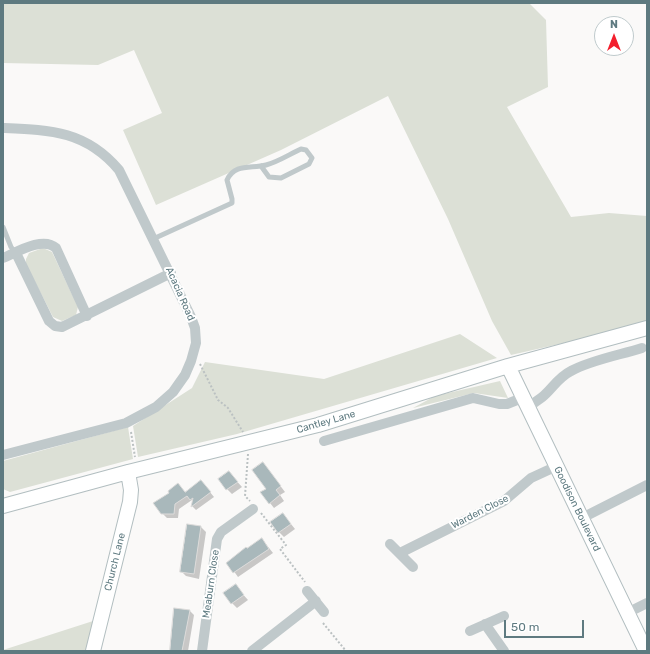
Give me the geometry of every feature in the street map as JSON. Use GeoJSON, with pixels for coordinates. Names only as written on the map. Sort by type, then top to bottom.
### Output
{"type":"FeatureCollection","features":[{"type":"Feature","properties":{"kind":"main road","name":"Cantley Lane"},"geometry":{"type":"LineString","coordinates":[[3,506],[133,471],[318,425],[508,366],[647,328]]}},
{"type":"Feature","properties":{"kind":"main road","name":"Goodison Boulevard"},"geometry":{"type":"LineString","coordinates":[[508,366],[524,402],[557,466],[646,651]]}},
{"type":"Feature","properties":{"kind":"main road","name":"Church Lane"},"geometry":{"type":"LineString","coordinates":[[93,651],[130,502],[133,471]]}},
{"type":"Feature","properties":{"kind":"street","name":"Acacia Road"},"geometry":{"type":"LineString","coordinates":[[3,128],[53,132],[74,137],[107,156],[119,170],[171,274],[195,328],[196,343],[185,375],[173,392],[156,407],[128,421],[3,455]]}},
{"type":"Feature","properties":{"kind":"street"},"geometry":{"type":"LineString","coordinates":[[3,258],[40,244],[47,243],[52,245],[56,248],[87,316]]}},
{"type":"Feature","properties":{"kind":"street"},"geometry":{"type":"LineString","coordinates":[[16,253],[49,321],[55,326],[62,327],[171,274]]}},
{"type":"Feature","properties":{"kind":"street","name":"Cantley Lane"},"geometry":{"type":"LineString","coordinates":[[324,441],[473,398],[499,404],[538,402],[571,371],[642,348]]}},
{"type":"Feature","properties":{"kind":"street","name":"Warden Close"},"geometry":{"type":"LineString","coordinates":[[400,553],[504,501],[531,478],[557,466]]}},
{"type":"Feature","properties":{"kind":"street"},"geometry":{"type":"LineString","coordinates":[[582,518],[647,486]]}},
{"type":"Feature","properties":{"kind":"street","name":"Meaburn Close"},"geometry":{"type":"LineString","coordinates":[[202,651],[217,539],[221,532],[254,508]]}},
{"type":"Feature","properties":{"kind":"street"},"geometry":{"type":"LineString","coordinates":[[390,544],[413,567]]}},
{"type":"Feature","properties":{"kind":"street"},"geometry":{"type":"LineString","coordinates":[[307,591],[324,612]]}},
{"type":"Feature","properties":{"kind":"street"},"geometry":{"type":"LineString","coordinates":[[252,651],[316,601]]}},
{"type":"Feature","properties":{"kind":"street"},"geometry":{"type":"LineString","coordinates":[[627,613],[647,603]]}},
{"type":"Feature","properties":{"kind":"street"},"geometry":{"type":"LineString","coordinates":[[470,631],[504,616]]}},
{"type":"Feature","properties":{"kind":"street"},"geometry":{"type":"LineString","coordinates":[[485,624],[504,651]]}},
{"type":"Feature","properties":{"kind":"lane"},"geometry":{"type":"LineString","coordinates":[[153,239],[232,203],[227,185],[228,177],[242,167],[261,166],[301,149],[306,150],[312,158],[309,164],[281,178],[268,177],[261,166]]}},
{"type":"Feature","properties":{"kind":"lane"},"geometry":{"type":"LineString","coordinates":[[3,227],[11,247],[16,253]]}},
{"type":"Feature","properties":{"kind":"path"},"geometry":{"type":"LineString","coordinates":[[193,354],[198,360],[208,383],[218,400],[228,408],[238,422],[248,442],[244,496],[286,546],[280,549],[307,584],[307,591]]}},
{"type":"Feature","properties":{"kind":"path"},"geometry":{"type":"LineString","coordinates":[[128,421],[133,471]]}},
{"type":"Feature","properties":{"kind":"path"},"geometry":{"type":"LineString","coordinates":[[324,612],[317,615],[346,651]]}},
{"type":"Feature","properties":{"kind":"shaded area"},"geometry":{"type":"Polygon","coordinates":[[[3,3],[529,3],[546,20],[548,87],[507,107],[571,217],[609,213],[647,216],[647,324],[511,355],[492,321],[448,219],[388,96],[281,150],[156,205],[123,130],[162,113],[134,50],[98,65],[3,63],[3,3]]]}},
{"type":"Feature","properties":{"kind":"shaded area"},"geometry":{"type":"Polygon","coordinates":[[[43,248],[52,252],[78,307],[76,315],[62,321],[53,317],[26,264],[26,259],[29,253],[43,248]]]}},
{"type":"Feature","properties":{"kind":"shaded area"},"geometry":{"type":"Polygon","coordinates":[[[460,334],[497,358],[237,434],[138,457],[133,426],[192,388],[205,362],[324,379],[460,334]]]}},
{"type":"Feature","properties":{"kind":"shaded area"},"geometry":{"type":"Polygon","coordinates":[[[500,381],[508,398],[474,393],[413,408],[435,396],[500,381]]]}},
{"type":"Feature","properties":{"kind":"shaded area"},"geometry":{"type":"Polygon","coordinates":[[[128,427],[133,459],[10,492],[3,489],[3,461],[128,427]]]}},
{"type":"Feature","properties":{"kind":"shaded area"},"geometry":{"type":"Polygon","coordinates":[[[93,621],[86,651],[3,651],[3,650],[93,621]]]}},
{"type":"Feature","properties":{"kind":"building"},"geometry":{"type":"Polygon","coordinates":[[[263,462],[281,486],[276,490],[280,495],[269,504],[260,492],[266,489],[252,470],[263,462]]]}},
{"type":"Feature","properties":{"kind":"building"},"geometry":{"type":"Polygon","coordinates":[[[229,471],[238,482],[226,490],[218,479],[229,471]]]}},
{"type":"Feature","properties":{"kind":"building"},"geometry":{"type":"Polygon","coordinates":[[[201,480],[211,492],[191,507],[193,498],[190,500],[187,496],[175,504],[174,514],[161,514],[153,503],[169,493],[168,491],[178,483],[185,492],[201,480]]]}},
{"type":"Feature","properties":{"kind":"building"},"geometry":{"type":"Polygon","coordinates":[[[283,513],[291,524],[278,533],[270,522],[283,513]]]}},
{"type":"Feature","properties":{"kind":"building"},"geometry":{"type":"Polygon","coordinates":[[[187,524],[201,526],[194,574],[180,572],[187,524]]]}},
{"type":"Feature","properties":{"kind":"building"},"geometry":{"type":"Polygon","coordinates":[[[262,538],[269,549],[233,573],[226,563],[246,547],[247,548],[262,538]]]}},
{"type":"Feature","properties":{"kind":"building"},"geometry":{"type":"Polygon","coordinates":[[[236,584],[244,595],[231,604],[223,593],[236,584]]]}},
{"type":"Feature","properties":{"kind":"building"},"geometry":{"type":"Polygon","coordinates":[[[174,608],[190,610],[182,651],[170,651],[174,608]]]}}]}
